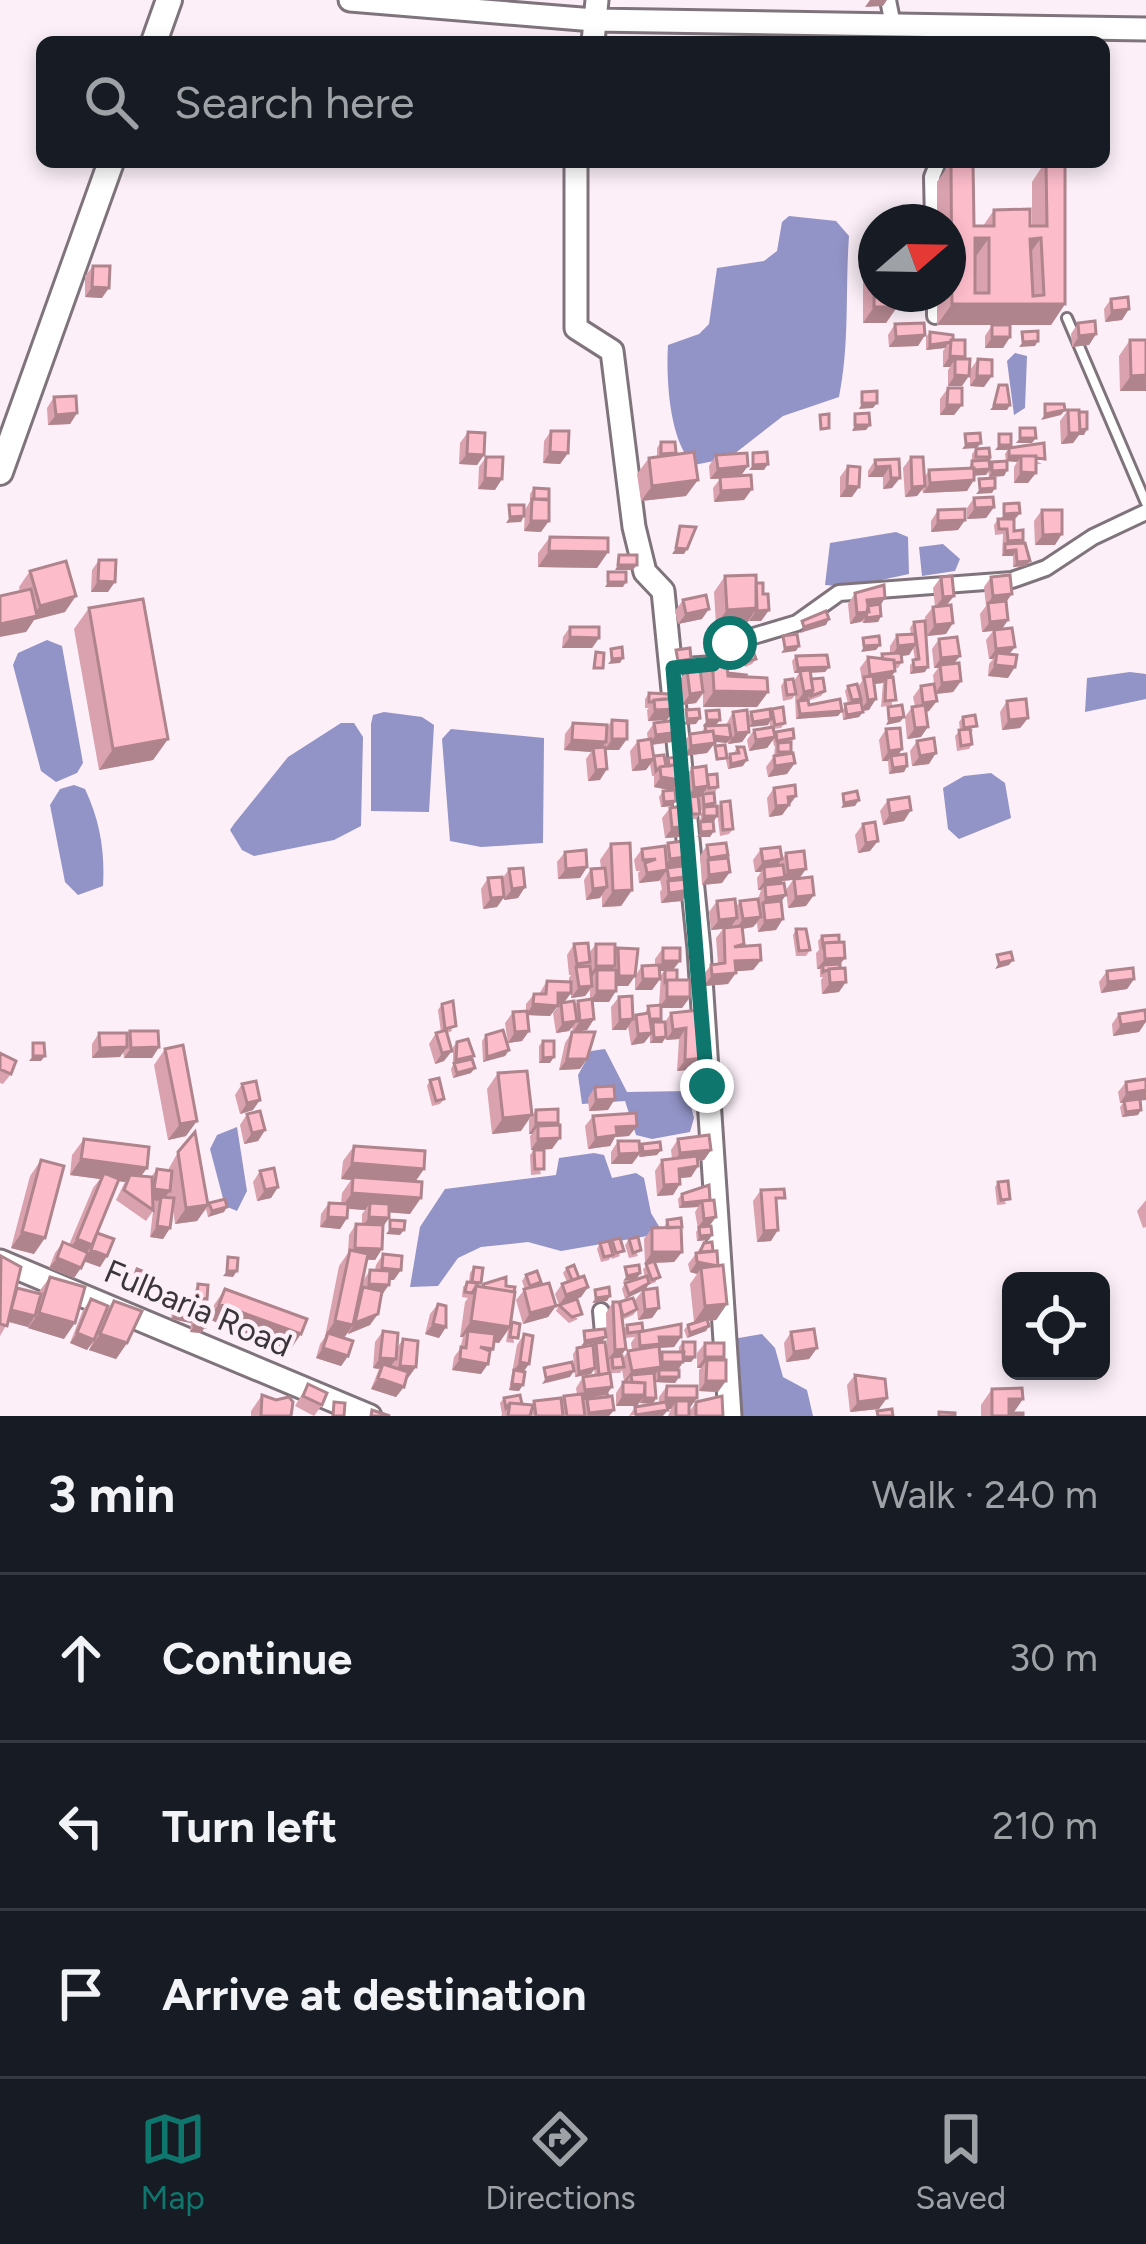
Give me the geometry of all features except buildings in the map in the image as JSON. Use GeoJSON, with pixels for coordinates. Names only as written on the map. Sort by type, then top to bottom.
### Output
{"type":"FeatureCollection","features":[{"type":"Feature","properties":{"kind":"highway"},"geometry":{"type":"LineString","coordinates":[[156,36],[169,0]]}},
{"type":"Feature","properties":{"kind":"highway"},"geometry":{"type":"LineString","coordinates":[[0,472],[109,168]]}},
{"type":"Feature","properties":{"kind":"street"},"geometry":{"type":"LineString","coordinates":[[350,0],[595,21],[893,25],[1006,34],[1146,28]]}},
{"type":"Feature","properties":{"kind":"street"},"geometry":{"type":"LineString","coordinates":[[888,0],[893,25]]}},
{"type":"Feature","properties":{"kind":"street"},"geometry":{"type":"LineString","coordinates":[[576,168],[576,328],[611,351],[634,526],[645,572],[664,591],[699,949],[730,1416]]}},
{"type":"Feature","properties":{"kind":"street"},"geometry":{"type":"LineString","coordinates":[[933,204],[936,168]]}},
{"type":"Feature","properties":{"kind":"street"},"geometry":{"type":"LineString","coordinates":[[673,668],[713,664],[730,643],[797,622],[839,593],[1012,580],[1046,568],[1146,508]]}},
{"type":"Feature","properties":{"kind":"street","name":"Fulbaria Road"},"geometry":{"type":"LineString","coordinates":[[0,1261],[370,1416]]}},
{"type":"Feature","properties":{"kind":"street"},"geometry":{"type":"LineString","coordinates":[[601,1312],[606,1359]]}},
{"type":"Feature","properties":{"kind":"lane"},"geometry":{"type":"LineString","coordinates":[[1067,318],[1146,508]]}},
{"type":"Feature","properties":{"kind":"water"},"geometry":{"type":"Polygon","coordinates":[[[789,216],[836,221],[849,236],[839,397],[783,416],[729,458],[694,465],[674,426],[668,345],[699,334],[709,324],[717,268],[764,261],[777,251],[782,222],[789,216]]]}},
{"type":"Feature","properties":{"kind":"water"},"geometry":{"type":"Polygon","coordinates":[[[1015,353],[1027,356],[1025,408],[1014,415],[1007,361],[1015,353]]]}},
{"type":"Feature","properties":{"kind":"water"},"geometry":{"type":"Polygon","coordinates":[[[896,532],[908,537],[909,574],[849,587],[825,585],[830,543],[896,532]]]}},
{"type":"Feature","properties":{"kind":"water"},"geometry":{"type":"Polygon","coordinates":[[[943,544],[960,559],[955,571],[922,576],[919,547],[943,544]]]}},
{"type":"Feature","properties":{"kind":"water"},"geometry":{"type":"Polygon","coordinates":[[[47,640],[62,646],[83,763],[77,773],[56,782],[41,771],[13,665],[18,653],[47,640]]]}},
{"type":"Feature","properties":{"kind":"water"},"geometry":{"type":"Polygon","coordinates":[[[1146,674],[1146,699],[1085,712],[1087,678],[1146,674]]]}},
{"type":"Feature","properties":{"kind":"water"},"geometry":{"type":"Polygon","coordinates":[[[373,715],[422,717],[434,725],[429,812],[371,811],[371,724],[373,715]]]}},
{"type":"Feature","properties":{"kind":"water"},"geometry":{"type":"Polygon","coordinates":[[[341,723],[354,723],[363,737],[361,826],[334,840],[254,856],[242,850],[230,830],[234,824],[288,757],[341,723]]]}},
{"type":"Feature","properties":{"kind":"water"},"geometry":{"type":"Polygon","coordinates":[[[451,729],[544,738],[543,843],[481,847],[450,841],[442,739],[451,729]]]}},
{"type":"Feature","properties":{"kind":"water"},"geometry":{"type":"Polygon","coordinates":[[[991,773],[1005,783],[1011,818],[959,839],[948,829],[943,788],[964,776],[991,773]]]}},
{"type":"Feature","properties":{"kind":"water"},"geometry":{"type":"Polygon","coordinates":[[[74,785],[85,789],[90,801],[103,861],[103,886],[78,895],[65,882],[50,805],[60,789],[74,785]]]}},
{"type":"Feature","properties":{"kind":"water"},"geometry":{"type":"Polygon","coordinates":[[[605,1049],[627,1092],[687,1091],[694,1118],[690,1132],[652,1139],[636,1135],[625,1101],[582,1104],[578,1075],[591,1051],[605,1049]]]}},
{"type":"Feature","properties":{"kind":"water"},"geometry":{"type":"Polygon","coordinates":[[[237,1127],[247,1191],[237,1211],[225,1206],[210,1149],[217,1135],[237,1127]]]}},
{"type":"Feature","properties":{"kind":"water"},"geometry":{"type":"Polygon","coordinates":[[[604,1155],[612,1178],[636,1173],[644,1178],[651,1213],[660,1228],[653,1235],[561,1251],[528,1242],[481,1247],[458,1258],[438,1286],[410,1287],[420,1227],[445,1189],[556,1175],[559,1158],[604,1155]]]}},
{"type":"Feature","properties":{"kind":"water"},"geometry":{"type":"Polygon","coordinates":[[[762,1334],[775,1348],[783,1377],[807,1390],[813,1416],[741,1416],[733,1339],[762,1334]]]}},
{"type":"Feature","properties":{"kind":"route"},"geometry":{"type":"LineString","coordinates":[[707,1086],[673,668],[713,664],[730,643]]}}]}
